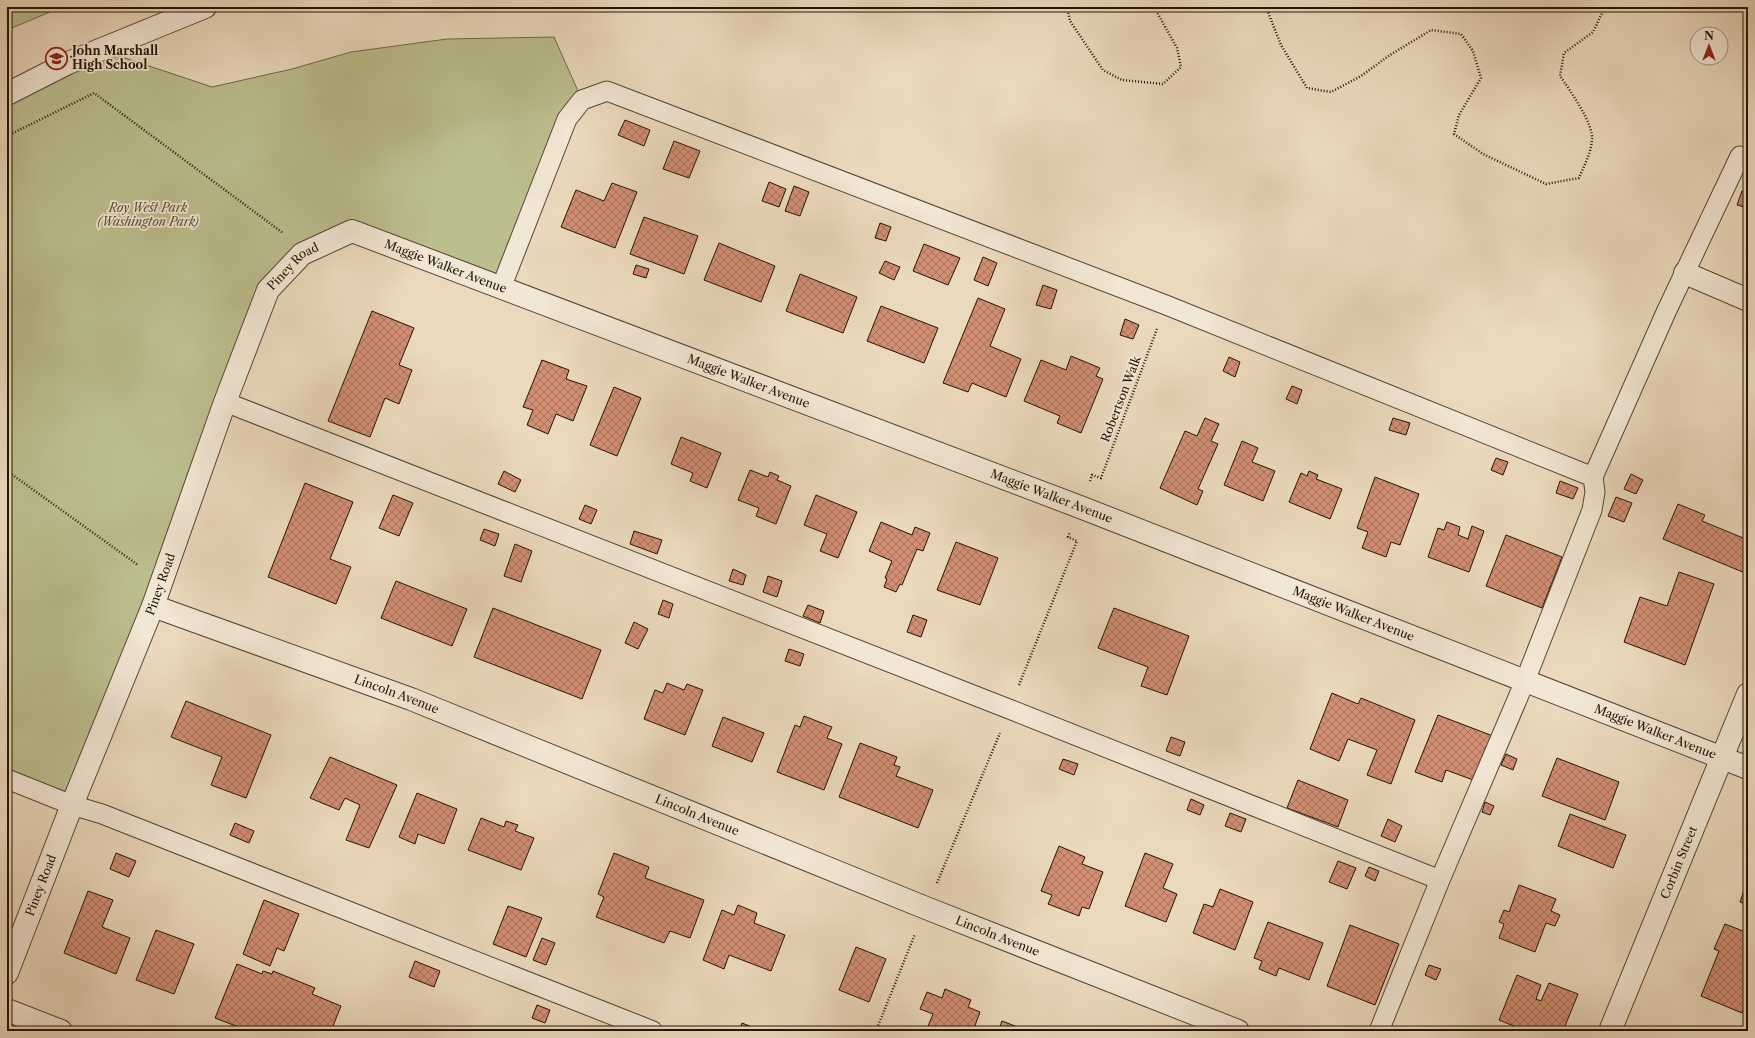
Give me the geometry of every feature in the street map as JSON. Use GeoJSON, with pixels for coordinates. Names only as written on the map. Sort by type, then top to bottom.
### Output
{"type":"FeatureCollection","features":[{"type":"Feature","properties":{"kind":"street"},"geometry":{"type":"LineString","coordinates":[[7,94],[68,64],[205,7]]}},
{"type":"Feature","properties":{"kind":"street","name":"Piney Road"},"geometry":{"type":"LineString","coordinates":[[7,973],[72,805],[153,606],[225,402],[268,290],[302,254],[352,231]]}},
{"type":"Feature","properties":{"kind":"street","name":"Maggie Walker Avenue"},"geometry":{"type":"LineString","coordinates":[[352,231],[1080,507],[1748,768]]}},
{"type":"Feature","properties":{"kind":"street"},"geometry":{"type":"LineString","coordinates":[[1685,273],[1748,300]]}},
{"type":"Feature","properties":{"kind":"street","name":"Lincoln Avenue"},"geometry":{"type":"LineString","coordinates":[[153,606],[411,699],[934,911],[1238,1031]]}},
{"type":"Feature","properties":{"kind":"street","name":"Corbin Street"},"geometry":{"type":"LineString","coordinates":[[1610,1031],[1748,694]]}},
{"type":"Feature","properties":{"kind":"street"},"geometry":{"type":"LineString","coordinates":[[7,1010],[61,1031]]}},
{"type":"Feature","properties":{"kind":"lane"},"geometry":{"type":"LineString","coordinates":[[501,288],[567,119],[582,100],[607,91],[1166,304],[1593,477]]}},
{"type":"Feature","properties":{"kind":"lane"},"geometry":{"type":"LineString","coordinates":[[1379,1031],[1440,880],[1525,681],[1592,510],[1595,492],[1593,477],[1667,310],[1740,156]]}},
{"type":"Feature","properties":{"kind":"lane"},"geometry":{"type":"LineString","coordinates":[[225,402],[1009,709],[1440,880]]}},
{"type":"Feature","properties":{"kind":"lane"},"geometry":{"type":"LineString","coordinates":[[7,780],[72,805],[110,816],[653,1031]]}},
{"type":"Feature","properties":{"kind":"path"},"geometry":{"type":"LineString","coordinates":[[1067,7],[1070,21],[1103,70],[1122,80],[1163,84],[1181,67],[1177,48],[1154,7]]}},
{"type":"Feature","properties":{"kind":"path"},"geometry":{"type":"LineString","coordinates":[[1266,7],[1281,46],[1307,88],[1332,92],[1361,76],[1390,55],[1430,30],[1461,34],[1473,51],[1481,78],[1459,115],[1454,134],[1483,154],[1546,184],[1579,178],[1589,155],[1593,138],[1579,103],[1560,76],[1564,53],[1593,32],[1605,7]]}},
{"type":"Feature","properties":{"kind":"path"},"geometry":{"type":"LineString","coordinates":[[7,136],[94,93],[282,231],[302,254]]}},
{"type":"Feature","properties":{"kind":"path","name":"Robertson Walk"},"geometry":{"type":"LineString","coordinates":[[1088,487],[1092,475],[1101,478],[1166,304]]}},
{"type":"Feature","properties":{"kind":"path"},"geometry":{"type":"LineString","coordinates":[[7,471],[162,582]]}},
{"type":"Feature","properties":{"kind":"path"},"geometry":{"type":"LineString","coordinates":[[876,1031],[916,932]]}},
{"type":"Feature","properties":{"kind":"green space"},"geometry":{"type":"Polygon","coordinates":[[[7,7],[62,7],[7,30],[7,7]]]}},
{"type":"Feature","properties":{"kind":"green space","name":"Roy West Park (Washington Park)"},"geometry":{"type":"Polygon","coordinates":[[[554,37],[582,100],[501,288],[352,231],[268,290],[72,805],[7,779],[7,94],[101,50],[212,87],[292,69],[351,52],[447,39],[554,37]]]}},
{"type":"Feature","properties":{"kind":"building"},"geometry":{"type":"Polygon","coordinates":[[[625,120],[650,130],[644,146],[618,135],[625,120]]]}},
{"type":"Feature","properties":{"kind":"building"},"geometry":{"type":"Polygon","coordinates":[[[674,141],[700,151],[689,178],[663,169],[674,141]]]}},
{"type":"Feature","properties":{"kind":"building"},"geometry":{"type":"Polygon","coordinates":[[[769,182],[786,189],[779,207],[762,201],[769,182]]]}},
{"type":"Feature","properties":{"kind":"building"},"geometry":{"type":"Polygon","coordinates":[[[612,183],[637,192],[615,248],[561,227],[576,190],[604,201],[612,183]]]}},
{"type":"Feature","properties":{"kind":"building"},"geometry":{"type":"Polygon","coordinates":[[[794,186],[809,192],[800,216],[785,211],[794,186]]]}},
{"type":"Feature","properties":{"kind":"building"},"geometry":{"type":"Polygon","coordinates":[[[1742,191],[1748,193],[1748,208],[1737,205],[1742,191]]]}},
{"type":"Feature","properties":{"kind":"building"},"geometry":{"type":"Polygon","coordinates":[[[644,217],[698,236],[684,274],[630,254],[644,217]]]}},
{"type":"Feature","properties":{"kind":"building"},"geometry":{"type":"Polygon","coordinates":[[[880,223],[891,227],[886,241],[875,238],[880,223]]]}},
{"type":"Feature","properties":{"kind":"building"},"geometry":{"type":"Polygon","coordinates":[[[719,243],[775,266],[761,302],[704,280],[719,243]]]}},
{"type":"Feature","properties":{"kind":"building"},"geometry":{"type":"Polygon","coordinates":[[[924,244],[960,258],[948,285],[913,271],[924,244]]]}},
{"type":"Feature","properties":{"kind":"building"},"geometry":{"type":"Polygon","coordinates":[[[983,257],[997,263],[988,286],[974,280],[983,257]]]}},
{"type":"Feature","properties":{"kind":"building"},"geometry":{"type":"Polygon","coordinates":[[[885,261],[900,267],[894,280],[879,273],[885,261]]]}},
{"type":"Feature","properties":{"kind":"building"},"geometry":{"type":"Polygon","coordinates":[[[636,265],[649,269],[646,278],[633,274],[636,265]]]}},
{"type":"Feature","properties":{"kind":"building"},"geometry":{"type":"Polygon","coordinates":[[[800,274],[857,297],[843,333],[786,311],[800,274]]]}},
{"type":"Feature","properties":{"kind":"building"},"geometry":{"type":"Polygon","coordinates":[[[1043,285],[1057,290],[1051,309],[1036,305],[1043,285]]]}},
{"type":"Feature","properties":{"kind":"building"},"geometry":{"type":"Polygon","coordinates":[[[978,298],[1005,309],[990,346],[1021,359],[1006,397],[972,383],[968,392],[943,383],[978,298]]]}},
{"type":"Feature","properties":{"kind":"building"},"geometry":{"type":"Polygon","coordinates":[[[881,306],[938,328],[924,363],[867,341],[881,306]]]}},
{"type":"Feature","properties":{"kind":"building"},"geometry":{"type":"Polygon","coordinates":[[[372,311],[414,328],[399,365],[412,370],[399,404],[385,398],[370,437],[328,421],[372,311]]]}},
{"type":"Feature","properties":{"kind":"building"},"geometry":{"type":"Polygon","coordinates":[[[1125,319],[1139,325],[1133,339],[1120,335],[1125,319]]]}},
{"type":"Feature","properties":{"kind":"building"},"geometry":{"type":"Polygon","coordinates":[[[1071,356],[1100,368],[1096,376],[1103,379],[1081,433],[1057,423],[1060,416],[1024,401],[1041,360],[1066,370],[1071,356]]]}},
{"type":"Feature","properties":{"kind":"building"},"geometry":{"type":"Polygon","coordinates":[[[1229,357],[1240,362],[1235,377],[1223,371],[1229,357]]]}},
{"type":"Feature","properties":{"kind":"building"},"geometry":{"type":"Polygon","coordinates":[[[542,360],[569,370],[566,379],[587,386],[573,421],[556,414],[548,434],[527,425],[533,410],[523,407],[542,360]]]}},
{"type":"Feature","properties":{"kind":"building"},"geometry":{"type":"Polygon","coordinates":[[[1292,386],[1302,390],[1297,404],[1286,399],[1292,386]]]}},
{"type":"Feature","properties":{"kind":"building"},"geometry":{"type":"Polygon","coordinates":[[[614,387],[641,398],[617,456],[590,445],[614,387]]]}},
{"type":"Feature","properties":{"kind":"building"},"geometry":{"type":"Polygon","coordinates":[[[1205,418],[1219,424],[1211,441],[1218,444],[1198,489],[1203,491],[1197,505],[1160,488],[1185,431],[1197,436],[1205,418]]]}},
{"type":"Feature","properties":{"kind":"building"},"geometry":{"type":"Polygon","coordinates":[[[1393,418],[1410,423],[1406,435],[1389,430],[1393,418]]]}},
{"type":"Feature","properties":{"kind":"building"},"geometry":{"type":"Polygon","coordinates":[[[681,437],[721,453],[707,488],[690,481],[693,473],[671,464],[681,437]]]}},
{"type":"Feature","properties":{"kind":"building"},"geometry":{"type":"Polygon","coordinates":[[[1242,441],[1258,448],[1252,462],[1275,471],[1263,501],[1224,485],[1242,441]]]}},
{"type":"Feature","properties":{"kind":"building"},"geometry":{"type":"Polygon","coordinates":[[[1496,458],[1508,462],[1503,475],[1491,470],[1496,458]]]}},
{"type":"Feature","properties":{"kind":"building"},"geometry":{"type":"Polygon","coordinates":[[[750,470],[768,477],[770,472],[779,476],[777,480],[791,486],[776,524],[756,516],[759,508],[738,500],[750,470]]]}},
{"type":"Feature","properties":{"kind":"building"},"geometry":{"type":"Polygon","coordinates":[[[504,471],[521,480],[515,492],[498,484],[504,471]]]}},
{"type":"Feature","properties":{"kind":"building"},"geometry":{"type":"Polygon","coordinates":[[[1309,471],[1318,475],[1316,479],[1342,489],[1330,519],[1289,502],[1301,473],[1307,476],[1309,471]]]}},
{"type":"Feature","properties":{"kind":"building"},"geometry":{"type":"Polygon","coordinates":[[[1631,474],[1643,480],[1636,494],[1624,489],[1631,474]]]}},
{"type":"Feature","properties":{"kind":"building"},"geometry":{"type":"Polygon","coordinates":[[[1375,477],[1419,494],[1400,545],[1391,542],[1386,557],[1362,548],[1368,532],[1357,528],[1375,477]]]}},
{"type":"Feature","properties":{"kind":"building"},"geometry":{"type":"Polygon","coordinates":[[[1560,481],[1578,488],[1573,499],[1556,493],[1560,481]]]}},
{"type":"Feature","properties":{"kind":"building"},"geometry":{"type":"Polygon","coordinates":[[[305,483],[353,502],[330,559],[351,567],[336,604],[268,577],[305,483]]]}},
{"type":"Feature","properties":{"kind":"building"},"geometry":{"type":"Polygon","coordinates":[[[393,495],[413,503],[399,536],[379,528],[393,495]]]}},
{"type":"Feature","properties":{"kind":"building"},"geometry":{"type":"Polygon","coordinates":[[[816,495],[857,512],[838,558],[820,551],[827,534],[804,525],[816,495]]]}},
{"type":"Feature","properties":{"kind":"building"},"geometry":{"type":"Polygon","coordinates":[[[1616,497],[1632,503],[1624,522],[1608,516],[1616,497]]]}},
{"type":"Feature","properties":{"kind":"building"},"geometry":{"type":"Polygon","coordinates":[[[1678,504],[1705,515],[1702,521],[1748,540],[1748,565],[1745,573],[1663,539],[1678,504]]]}},
{"type":"Feature","properties":{"kind":"building"},"geometry":{"type":"Polygon","coordinates":[[[585,505],[597,510],[591,524],[579,519],[585,505]]]}},
{"type":"Feature","properties":{"kind":"building"},"geometry":{"type":"Polygon","coordinates":[[[881,522],[912,535],[915,527],[930,533],[923,551],[917,549],[902,585],[900,584],[896,592],[884,587],[887,579],[885,578],[892,561],[869,551],[881,522]]]}},
{"type":"Feature","properties":{"kind":"building"},"geometry":{"type":"Polygon","coordinates":[[[1447,522],[1460,527],[1458,535],[1468,539],[1472,526],[1484,531],[1469,572],[1428,557],[1438,528],[1444,530],[1447,522]]]}},
{"type":"Feature","properties":{"kind":"building"},"geometry":{"type":"Polygon","coordinates":[[[484,529],[499,534],[495,546],[480,540],[484,529]]]}},
{"type":"Feature","properties":{"kind":"building"},"geometry":{"type":"Polygon","coordinates":[[[634,531],[662,540],[657,554],[630,544],[634,531]]]}},
{"type":"Feature","properties":{"kind":"building"},"geometry":{"type":"Polygon","coordinates":[[[1506,535],[1562,557],[1542,608],[1486,586],[1506,535]]]}},
{"type":"Feature","properties":{"kind":"building"},"geometry":{"type":"Polygon","coordinates":[[[956,542],[998,558],[980,605],[937,590],[956,542]]]}},
{"type":"Feature","properties":{"kind":"building"},"geometry":{"type":"Polygon","coordinates":[[[515,544],[532,551],[521,582],[504,576],[515,544]]]}},
{"type":"Feature","properties":{"kind":"building"},"geometry":{"type":"Polygon","coordinates":[[[733,569],[746,575],[743,585],[729,581],[733,569]]]}},
{"type":"Feature","properties":{"kind":"building"},"geometry":{"type":"Polygon","coordinates":[[[1679,572],[1714,584],[1685,665],[1624,642],[1640,597],[1667,606],[1679,572]]]}},
{"type":"Feature","properties":{"kind":"building"},"geometry":{"type":"Polygon","coordinates":[[[768,576],[782,581],[777,597],[763,592],[768,576]]]}},
{"type":"Feature","properties":{"kind":"building"},"geometry":{"type":"Polygon","coordinates":[[[396,581],[467,609],[452,646],[381,618],[396,581]]]}},
{"type":"Feature","properties":{"kind":"building"},"geometry":{"type":"Polygon","coordinates":[[[663,600],[673,604],[669,618],[658,614],[663,600]]]}},
{"type":"Feature","properties":{"kind":"building"},"geometry":{"type":"Polygon","coordinates":[[[808,605],[824,611],[820,623],[803,616],[808,605]]]}},
{"type":"Feature","properties":{"kind":"building"},"geometry":{"type":"Polygon","coordinates":[[[493,608],[601,650],[582,699],[474,657],[493,608]]]}},
{"type":"Feature","properties":{"kind":"building"},"geometry":{"type":"Polygon","coordinates":[[[1114,608],[1189,636],[1167,695],[1141,686],[1148,667],[1098,648],[1114,608]]]}},
{"type":"Feature","properties":{"kind":"building"},"geometry":{"type":"Polygon","coordinates":[[[913,615],[927,620],[921,637],[907,632],[913,615]]]}},
{"type":"Feature","properties":{"kind":"building"},"geometry":{"type":"Polygon","coordinates":[[[634,622],[648,629],[638,649],[625,643],[634,622]]]}},
{"type":"Feature","properties":{"kind":"building"},"geometry":{"type":"Polygon","coordinates":[[[789,649],[804,654],[800,666],[785,661],[789,649]]]}},
{"type":"Feature","properties":{"kind":"building"},"geometry":{"type":"Polygon","coordinates":[[[667,683],[684,690],[687,684],[703,690],[685,735],[644,719],[655,690],[663,693],[667,683]]]}},
{"type":"Feature","properties":{"kind":"building"},"geometry":{"type":"Polygon","coordinates":[[[1332,693],[1358,704],[1361,698],[1415,720],[1391,784],[1367,775],[1377,750],[1348,739],[1339,761],[1310,749],[1332,693]]]}},
{"type":"Feature","properties":{"kind":"building"},"geometry":{"type":"Polygon","coordinates":[[[186,701],[271,735],[246,798],[211,785],[222,757],[171,737],[186,701]]]}},
{"type":"Feature","properties":{"kind":"building"},"geometry":{"type":"Polygon","coordinates":[[[1438,715],[1493,736],[1476,781],[1446,770],[1442,782],[1415,772],[1438,715]]]}},
{"type":"Feature","properties":{"kind":"building"},"geometry":{"type":"Polygon","coordinates":[[[804,716],[832,727],[827,738],[842,744],[824,790],[777,772],[795,725],[800,727],[804,716]]]}},
{"type":"Feature","properties":{"kind":"building"},"geometry":{"type":"Polygon","coordinates":[[[723,717],[764,733],[752,762],[712,746],[723,717]]]}},
{"type":"Feature","properties":{"kind":"building"},"geometry":{"type":"Polygon","coordinates":[[[1171,737],[1185,742],[1180,756],[1166,751],[1171,737]]]}},
{"type":"Feature","properties":{"kind":"building"},"geometry":{"type":"Polygon","coordinates":[[[860,743],[897,757],[894,765],[900,767],[896,776],[933,790],[918,828],[839,797],[860,743]]]}},
{"type":"Feature","properties":{"kind":"building"},"geometry":{"type":"Polygon","coordinates":[[[1506,754],[1517,759],[1513,770],[1501,765],[1506,754]]]}},
{"type":"Feature","properties":{"kind":"building"},"geometry":{"type":"Polygon","coordinates":[[[330,757],[397,785],[369,848],[346,840],[360,805],[345,798],[339,810],[310,798],[330,757]]]}},
{"type":"Feature","properties":{"kind":"building"},"geometry":{"type":"Polygon","coordinates":[[[1557,758],[1619,782],[1605,820],[1542,796],[1557,758]]]}},
{"type":"Feature","properties":{"kind":"building"},"geometry":{"type":"Polygon","coordinates":[[[1063,759],[1078,764],[1074,775],[1059,769],[1063,759]]]}},
{"type":"Feature","properties":{"kind":"building"},"geometry":{"type":"Polygon","coordinates":[[[1298,780],[1348,800],[1338,827],[1287,808],[1298,780]]]}},
{"type":"Feature","properties":{"kind":"building"},"geometry":{"type":"Polygon","coordinates":[[[417,793],[457,809],[444,844],[418,834],[415,844],[399,837],[417,793]]]}},
{"type":"Feature","properties":{"kind":"building"},"geometry":{"type":"Polygon","coordinates":[[[1191,799],[1204,805],[1200,815],[1187,810],[1191,799]]]}},
{"type":"Feature","properties":{"kind":"building"},"geometry":{"type":"Polygon","coordinates":[[[1485,802],[1494,806],[1490,815],[1482,812],[1485,802]]]}},
{"type":"Feature","properties":{"kind":"building"},"geometry":{"type":"Polygon","coordinates":[[[1230,813],[1246,819],[1241,832],[1225,826],[1230,813]]]}},
{"type":"Feature","properties":{"kind":"building"},"geometry":{"type":"Polygon","coordinates":[[[1570,814],[1626,835],[1613,868],[1558,846],[1570,814]]]}},
{"type":"Feature","properties":{"kind":"building"},"geometry":{"type":"Polygon","coordinates":[[[481,818],[504,827],[506,821],[518,825],[515,831],[534,838],[521,870],[468,850],[481,818]]]}},
{"type":"Feature","properties":{"kind":"building"},"geometry":{"type":"Polygon","coordinates":[[[1388,819],[1402,826],[1395,842],[1381,836],[1388,819]]]}},
{"type":"Feature","properties":{"kind":"building"},"geometry":{"type":"Polygon","coordinates":[[[235,823],[254,831],[249,843],[230,835],[235,823]]]}},
{"type":"Feature","properties":{"kind":"building"},"geometry":{"type":"Polygon","coordinates":[[[1059,846],[1085,857],[1082,864],[1103,872],[1089,909],[1082,907],[1079,916],[1048,904],[1052,895],[1041,891],[1059,846]]]}},
{"type":"Feature","properties":{"kind":"building"},"geometry":{"type":"Polygon","coordinates":[[[116,853],[136,861],[129,877],[110,869],[116,853]]]}},
{"type":"Feature","properties":{"kind":"building"},"geometry":{"type":"Polygon","coordinates":[[[614,853],[649,867],[645,878],[704,900],[690,938],[670,931],[664,943],[596,917],[604,897],[598,894],[614,853]]]}},
{"type":"Feature","properties":{"kind":"building"},"geometry":{"type":"Polygon","coordinates":[[[1145,853],[1173,864],[1163,888],[1177,894],[1166,922],[1125,906],[1145,853]]]}},
{"type":"Feature","properties":{"kind":"building"},"geometry":{"type":"Polygon","coordinates":[[[1338,861],[1356,868],[1347,889],[1329,882],[1338,861]]]}},
{"type":"Feature","properties":{"kind":"building"},"geometry":{"type":"Polygon","coordinates":[[[1369,867],[1379,871],[1375,881],[1365,876],[1369,867]]]}},
{"type":"Feature","properties":{"kind":"building"},"geometry":{"type":"Polygon","coordinates":[[[1748,879],[1748,905],[1740,902],[1748,879]]]}},
{"type":"Feature","properties":{"kind":"building"},"geometry":{"type":"Polygon","coordinates":[[[1519,885],[1556,899],[1551,911],[1560,915],[1555,926],[1546,923],[1535,952],[1499,938],[1504,924],[1499,922],[1504,910],[1509,912],[1519,885]]]}},
{"type":"Feature","properties":{"kind":"building"},"geometry":{"type":"Polygon","coordinates":[[[1220,889],[1253,902],[1235,950],[1193,933],[1204,904],[1213,907],[1220,889]]]}},
{"type":"Feature","properties":{"kind":"building"},"geometry":{"type":"Polygon","coordinates":[[[88,891],[113,900],[102,927],[130,938],[116,974],[64,953],[88,891]]]}},
{"type":"Feature","properties":{"kind":"building"},"geometry":{"type":"Polygon","coordinates":[[[264,900],[299,914],[284,951],[277,948],[270,966],[243,954],[264,900]]]}},
{"type":"Feature","properties":{"kind":"building"},"geometry":{"type":"Polygon","coordinates":[[[738,905],[757,913],[754,923],[785,935],[771,971],[729,955],[724,969],[703,960],[722,910],[734,915],[738,905]]]}},
{"type":"Feature","properties":{"kind":"building"},"geometry":{"type":"Polygon","coordinates":[[[508,906],[542,918],[526,957],[493,944],[508,906]]]}},
{"type":"Feature","properties":{"kind":"building"},"geometry":{"type":"Polygon","coordinates":[[[1268,922],[1323,943],[1309,980],[1279,968],[1276,976],[1259,969],[1262,961],[1254,958],[1268,922]]]}},
{"type":"Feature","properties":{"kind":"building"},"geometry":{"type":"Polygon","coordinates":[[[1725,924],[1748,933],[1748,997],[1742,1013],[1701,996],[1719,951],[1714,949],[1725,924]]]}},
{"type":"Feature","properties":{"kind":"building"},"geometry":{"type":"Polygon","coordinates":[[[1350,925],[1399,944],[1375,1005],[1327,986],[1350,925]]]}},
{"type":"Feature","properties":{"kind":"building"},"geometry":{"type":"Polygon","coordinates":[[[156,930],[194,944],[174,994],[136,980],[156,930]]]}},
{"type":"Feature","properties":{"kind":"building"},"geometry":{"type":"Polygon","coordinates":[[[542,938],[555,943],[546,965],[533,960],[542,938]]]}},
{"type":"Feature","properties":{"kind":"building"},"geometry":{"type":"Polygon","coordinates":[[[856,947],[886,959],[869,1002],[839,990],[856,947]]]}},
{"type":"Feature","properties":{"kind":"building"},"geometry":{"type":"Polygon","coordinates":[[[415,961],[440,971],[434,987],[409,977],[415,961]]]}},
{"type":"Feature","properties":{"kind":"building"},"geometry":{"type":"Polygon","coordinates":[[[237,964],[262,974],[263,971],[272,974],[273,971],[315,988],[312,994],[341,1006],[331,1031],[249,1031],[215,1018],[237,964]]]}},
{"type":"Feature","properties":{"kind":"building"},"geometry":{"type":"Polygon","coordinates":[[[1429,965],[1441,969],[1436,980],[1425,975],[1429,965]]]}},
{"type":"Feature","properties":{"kind":"building"},"geometry":{"type":"Polygon","coordinates":[[[1517,975],[1541,985],[1536,999],[1541,1001],[1549,983],[1578,994],[1563,1031],[1526,1031],[1499,1020],[1517,975]]]}},
{"type":"Feature","properties":{"kind":"building"},"geometry":{"type":"Polygon","coordinates":[[[945,989],[971,1000],[968,1007],[980,1012],[973,1031],[926,1031],[933,1014],[920,1009],[927,992],[942,998],[945,989]]]}},
{"type":"Feature","properties":{"kind":"building"},"geometry":{"type":"Polygon","coordinates":[[[537,1005],[550,1010],[545,1023],[532,1018],[537,1005]]]}},
{"type":"Feature","properties":{"kind":"building"},"geometry":{"type":"Polygon","coordinates":[[[1002,1021],[1028,1031],[998,1031],[1002,1021]]]}},
{"type":"Feature","properties":{"kind":"building"},"geometry":{"type":"Polygon","coordinates":[[[742,1023],[762,1031],[739,1031],[742,1023]]]}},
{"type":"Feature","properties":{"kind":"building"},"geometry":{"type":"Polygon","coordinates":[[[365,1026],[378,1031],[363,1031],[365,1026]]]}},
{"type":"Feature","properties":{"kind":"place","name":"John Marshall High School"},"geometry":{"type":"Point","coordinates":[57,58]}}]}
